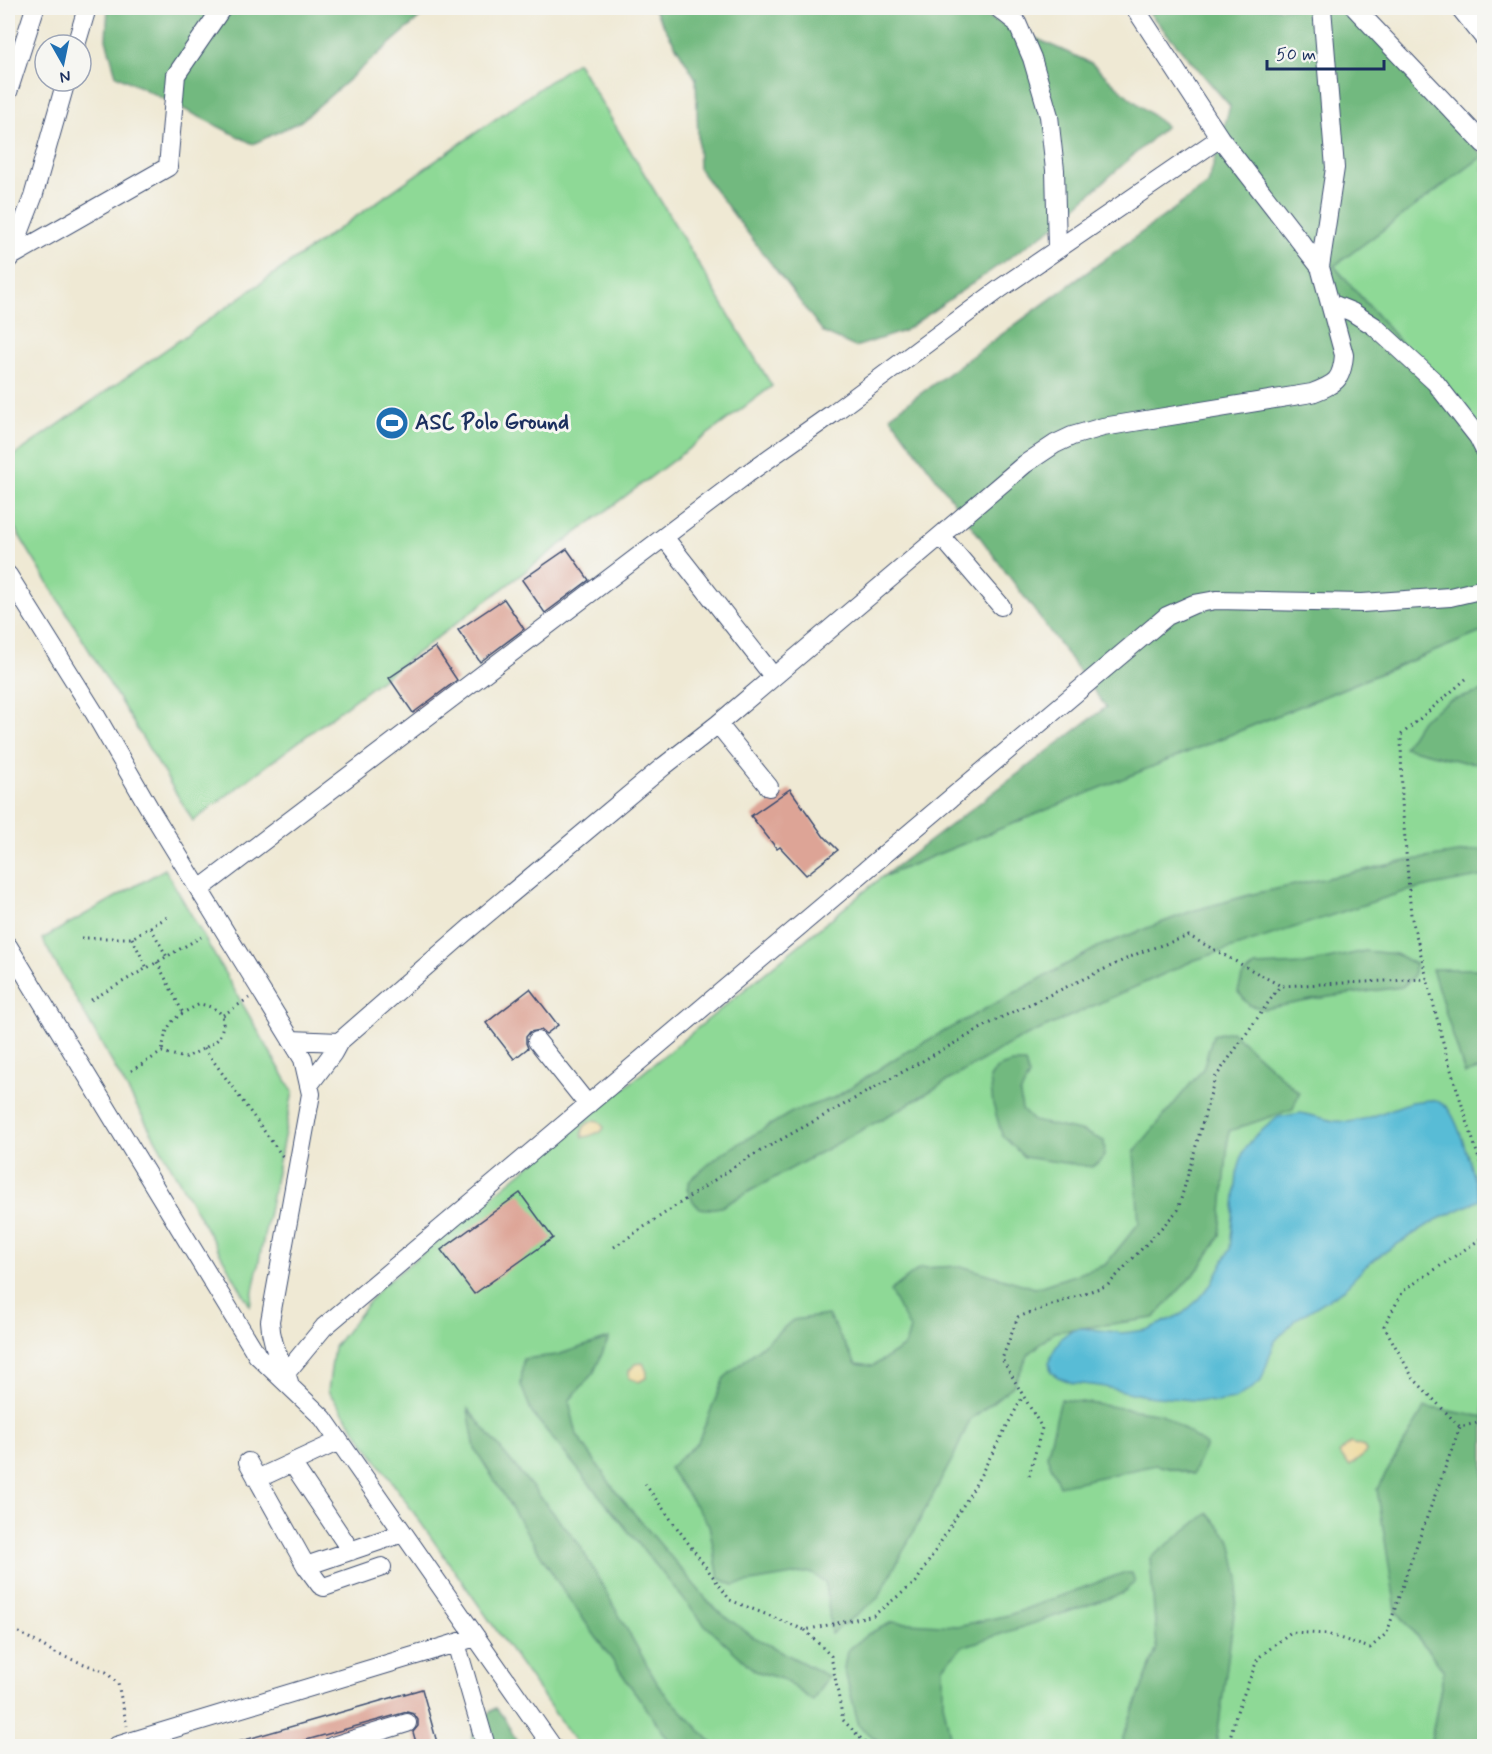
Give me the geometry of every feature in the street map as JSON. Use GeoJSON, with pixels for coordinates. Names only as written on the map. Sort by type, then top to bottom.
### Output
{"type":"FeatureCollection","features":[{"type":"Feature","properties":{"kind":"street"},"geometry":{"type":"LineString","coordinates":[[8,92],[35,8]]}},
{"type":"Feature","properties":{"kind":"street"},"geometry":{"type":"LineString","coordinates":[[80,33],[87,8]]}},
{"type":"Feature","properties":{"kind":"street"},"geometry":{"type":"LineString","coordinates":[[9,259],[168,168],[176,75],[222,8]]}},
{"type":"Feature","properties":{"kind":"street"},"geometry":{"type":"LineString","coordinates":[[998,8],[1017,23],[1032,57],[1049,116],[1055,170],[1057,248]]}},
{"type":"Feature","properties":{"kind":"street"},"geometry":{"type":"LineString","coordinates":[[309,1085],[339,1042],[470,928],[664,766],[718,724],[1025,464],[1055,444],[1072,436],[1103,427],[1312,393],[1327,387],[1338,379],[1343,368],[1344,355],[1320,267],[1220,138],[1135,8]]}},
{"type":"Feature","properties":{"kind":"street"},"geometry":{"type":"LineString","coordinates":[[1320,267],[1335,168],[1322,8]]}},
{"type":"Feature","properties":{"kind":"street"},"geometry":{"type":"LineString","coordinates":[[1356,8],[1485,144]]}},
{"type":"Feature","properties":{"kind":"street"},"geometry":{"type":"LineString","coordinates":[[1460,8],[1485,38]]}},
{"type":"Feature","properties":{"kind":"street"},"geometry":{"type":"LineString","coordinates":[[1484,8],[1485,15]]}},
{"type":"Feature","properties":{"kind":"street"},"geometry":{"type":"LineString","coordinates":[[9,259],[33,197],[63,93]]}},
{"type":"Feature","properties":{"kind":"street"},"geometry":{"type":"LineString","coordinates":[[200,890],[747,474],[1057,248],[1220,138]]}},
{"type":"Feature","properties":{"kind":"street"},"geometry":{"type":"LineString","coordinates":[[1330,303],[1352,312],[1374,326],[1435,382],[1485,449]]}},
{"type":"Feature","properties":{"kind":"street"},"geometry":{"type":"LineString","coordinates":[[941,536],[1001,606]]}},
{"type":"Feature","properties":{"kind":"street"},"geometry":{"type":"LineString","coordinates":[[664,537],[773,676]]}},
{"type":"Feature","properties":{"kind":"street"},"geometry":{"type":"LineString","coordinates":[[8,575],[95,714],[151,811],[303,1059],[310,1094],[270,1321],[275,1350],[288,1380]]}},
{"type":"Feature","properties":{"kind":"street"},"geometry":{"type":"LineString","coordinates":[[288,1380],[324,1327],[1167,616],[1194,604],[1216,600],[1362,603],[1450,597],[1485,589]]}},
{"type":"Feature","properties":{"kind":"street"},"geometry":{"type":"LineString","coordinates":[[718,724],[769,787]]}},
{"type":"Feature","properties":{"kind":"street"},"geometry":{"type":"LineString","coordinates":[[8,946],[257,1355],[288,1380],[323,1418],[552,1746]]}},
{"type":"Feature","properties":{"kind":"street"},"geometry":{"type":"LineString","coordinates":[[291,1040],[339,1042]]}},
{"type":"Feature","properties":{"kind":"street"},"geometry":{"type":"LineString","coordinates":[[537,1041],[588,1105]]}},
{"type":"Feature","properties":{"kind":"street"},"geometry":{"type":"LineString","coordinates":[[257,1479],[339,1441]]}},
{"type":"Feature","properties":{"kind":"street"},"geometry":{"type":"LineString","coordinates":[[248,1462],[306,1566],[320,1585],[324,1587],[382,1567]]}},
{"type":"Feature","properties":{"kind":"street"},"geometry":{"type":"LineString","coordinates":[[292,1463],[351,1551]]}},
{"type":"Feature","properties":{"kind":"street"},"geometry":{"type":"LineString","coordinates":[[306,1566],[403,1533]]}},
{"type":"Feature","properties":{"kind":"street"},"geometry":{"type":"LineString","coordinates":[[126,1745],[476,1637]]}},
{"type":"Feature","properties":{"kind":"street"},"geometry":{"type":"LineString","coordinates":[[456,1643],[486,1746]]}},
{"type":"Feature","properties":{"kind":"street"},"geometry":{"type":"LineString","coordinates":[[338,1746],[407,1723]]}},
{"type":"Feature","properties":{"kind":"path"},"geometry":{"type":"LineString","coordinates":[[1467,679],[1401,735],[1402,802],[1411,915],[1446,1054],[1485,1175]]}},
{"type":"Feature","properties":{"kind":"path"},"geometry":{"type":"LineString","coordinates":[[81,938],[132,938],[169,916]]}},
{"type":"Feature","properties":{"kind":"path"},"geometry":{"type":"LineString","coordinates":[[152,928],[167,957]]}},
{"type":"Feature","properties":{"kind":"path"},"geometry":{"type":"LineString","coordinates":[[614,1247],[746,1160],[998,1019],[1141,952],[1189,936],[1281,986],[1427,979]]}},
{"type":"Feature","properties":{"kind":"path"},"geometry":{"type":"LineString","coordinates":[[132,938],[147,968]]}},
{"type":"Feature","properties":{"kind":"path"},"geometry":{"type":"LineString","coordinates":[[91,1000],[201,938]]}},
{"type":"Feature","properties":{"kind":"path"},"geometry":{"type":"LineString","coordinates":[[157,962],[183,1013]]}},
{"type":"Feature","properties":{"kind":"path"},"geometry":{"type":"LineString","coordinates":[[1029,1476],[1042,1428],[1002,1359],[1018,1317],[1108,1285],[1178,1210],[1215,1078],[1281,986]]}},
{"type":"Feature","properties":{"kind":"path"},"geometry":{"type":"LineString","coordinates":[[223,1016],[261,990]]}},
{"type":"Feature","properties":{"kind":"path"},"geometry":{"type":"LineString","coordinates":[[131,1071],[162,1052],[185,1058],[204,1047],[219,1038],[224,1025],[223,1016],[218,1010],[200,1004],[183,1013],[167,1029],[162,1052]]}},
{"type":"Feature","properties":{"kind":"path"},"geometry":{"type":"LineString","coordinates":[[204,1047],[297,1175]]}},
{"type":"Feature","properties":{"kind":"path"},"geometry":{"type":"LineString","coordinates":[[1460,1427],[1413,1378],[1384,1326],[1403,1291],[1485,1234]]}},
{"type":"Feature","properties":{"kind":"path"},"geometry":{"type":"LineString","coordinates":[[805,1630],[874,1615],[916,1582],[972,1491],[1023,1396]]}},
{"type":"Feature","properties":{"kind":"path"},"geometry":{"type":"LineString","coordinates":[[1460,1427],[1485,1421]]}},
{"type":"Feature","properties":{"kind":"path"},"geometry":{"type":"LineString","coordinates":[[1228,1746],[1236,1714],[1258,1658],[1292,1632],[1327,1634],[1370,1648],[1387,1633],[1460,1427]]}},
{"type":"Feature","properties":{"kind":"path"},"geometry":{"type":"LineString","coordinates":[[645,1484],[730,1600],[805,1630],[831,1656],[843,1720],[868,1746]]}},
{"type":"Feature","properties":{"kind":"path"},"geometry":{"type":"LineString","coordinates":[[8,1626],[57,1654],[106,1672],[118,1684],[124,1707],[126,1745]]}},
{"type":"Feature","properties":{"kind":"green space"},"geometry":{"type":"Polygon","coordinates":[[[108,8],[431,8],[301,121],[253,144],[116,75],[106,39],[108,8]]]}},
{"type":"Feature","properties":{"kind":"green space"},"geometry":{"type":"Polygon","coordinates":[[[653,8],[972,8],[1091,63],[1166,126],[1052,228],[904,331],[855,347],[824,333],[699,169],[696,79],[653,8]]]}},
{"type":"Feature","properties":{"kind":"green space"},"geometry":{"type":"Polygon","coordinates":[[[1145,8],[1356,8],[1483,156],[1334,266],[1484,438],[1484,631],[882,877],[1106,707],[890,416],[1208,184],[1230,106],[1145,8]]]}},
{"type":"Feature","properties":{"kind":"green space","name":"ASC Polo Ground"},"geometry":{"type":"Polygon","coordinates":[[[577,62],[772,386],[193,821],[8,517],[8,460],[577,62]]]}},
{"type":"Feature","properties":{"kind":"green space"},"geometry":{"type":"Polygon","coordinates":[[[1483,156],[1484,158],[1484,438],[1334,266],[1483,156]]]}},
{"type":"Feature","properties":{"kind":"green space"},"geometry":{"type":"Polygon","coordinates":[[[1484,631],[1484,1417],[1425,1407],[1396,1610],[1444,1671],[1430,1746],[578,1746],[328,1391],[334,1347],[380,1288],[882,877],[1484,631]]]}},
{"type":"Feature","properties":{"kind":"green space"},"geometry":{"type":"Polygon","coordinates":[[[1484,691],[1484,763],[1464,762],[1404,747],[1421,720],[1449,701],[1484,691]]]}},
{"type":"Feature","properties":{"kind":"green space"},"geometry":{"type":"Polygon","coordinates":[[[1484,849],[1484,876],[1406,891],[1195,960],[1013,1042],[900,1109],[721,1207],[703,1209],[699,1207],[687,1189],[690,1180],[721,1154],[792,1112],[836,1097],[899,1056],[1100,946],[1192,911],[1253,894],[1406,861],[1484,849]]]}},
{"type":"Feature","properties":{"kind":"green space"},"geometry":{"type":"Polygon","coordinates":[[[165,869],[293,1092],[250,1306],[42,939],[165,869]]]}},
{"type":"Feature","properties":{"kind":"green space"},"geometry":{"type":"Polygon","coordinates":[[[1365,951],[1396,954],[1415,964],[1413,977],[1402,987],[1264,1009],[1249,1005],[1238,992],[1242,977],[1255,966],[1305,964],[1365,951]]]}},
{"type":"Feature","properties":{"kind":"green space"},"geometry":{"type":"Polygon","coordinates":[[[1432,969],[1484,969],[1484,1068],[1465,1074],[1432,969]]]}},
{"type":"Feature","properties":{"kind":"green space"},"geometry":{"type":"Polygon","coordinates":[[[1231,1031],[1299,1093],[1293,1109],[1229,1131],[1220,1236],[1201,1266],[1154,1318],[1054,1332],[1029,1354],[1013,1386],[970,1420],[954,1456],[878,1598],[831,1634],[826,1583],[810,1572],[733,1585],[719,1578],[709,1525],[669,1468],[698,1442],[724,1378],[793,1320],[828,1315],[856,1364],[873,1366],[905,1346],[910,1329],[890,1291],[920,1268],[961,1266],[1035,1288],[1105,1265],[1139,1223],[1134,1152],[1203,1069],[1213,1035],[1231,1031]]]}},
{"type":"Feature","properties":{"kind":"green space"},"geometry":{"type":"Polygon","coordinates":[[[1012,1063],[1025,1063],[1029,1076],[1020,1094],[1022,1110],[1033,1121],[1084,1132],[1104,1141],[1105,1154],[1100,1161],[1092,1167],[1024,1157],[1002,1135],[993,1104],[990,1078],[997,1068],[1012,1063]]]}},
{"type":"Feature","properties":{"kind":"green space"},"geometry":{"type":"Polygon","coordinates":[[[609,1338],[594,1372],[569,1401],[577,1435],[616,1492],[714,1608],[752,1636],[828,1676],[813,1701],[782,1679],[755,1671],[703,1623],[532,1413],[521,1385],[523,1359],[557,1355],[609,1338]]]}},
{"type":"Feature","properties":{"kind":"green space"},"geometry":{"type":"Polygon","coordinates":[[[1061,1399],[1162,1414],[1206,1445],[1193,1474],[1156,1465],[1059,1486],[1047,1456],[1061,1399]]]}},
{"type":"Feature","properties":{"kind":"green space"},"geometry":{"type":"Polygon","coordinates":[[[1425,1407],[1484,1417],[1484,1746],[1430,1746],[1444,1671],[1396,1610],[1377,1489],[1425,1407]]]}},
{"type":"Feature","properties":{"kind":"green space"},"geometry":{"type":"Polygon","coordinates":[[[468,1409],[579,1544],[660,1688],[715,1746],[673,1746],[562,1589],[475,1449],[468,1409]]]}},
{"type":"Feature","properties":{"kind":"green space"},"geometry":{"type":"Polygon","coordinates":[[[1208,1513],[1231,1541],[1239,1578],[1216,1746],[1123,1746],[1123,1737],[1157,1648],[1150,1558],[1208,1513]]]}},
{"type":"Feature","properties":{"kind":"green space"},"geometry":{"type":"Polygon","coordinates":[[[1123,1573],[1132,1573],[1135,1582],[1121,1594],[962,1647],[943,1667],[943,1702],[952,1746],[885,1746],[859,1726],[844,1668],[847,1651],[868,1634],[892,1622],[957,1626],[1009,1615],[1123,1573]]]}},
{"type":"Feature","properties":{"kind":"green space"},"geometry":{"type":"Polygon","coordinates":[[[496,1708],[505,1719],[519,1746],[471,1746],[478,1724],[496,1708]]]}},
{"type":"Feature","properties":{"kind":"sand"},"geometry":{"type":"Polygon","coordinates":[[[596,1120],[604,1128],[601,1132],[583,1137],[582,1131],[585,1126],[596,1120]]]}},
{"type":"Feature","properties":{"kind":"sand"},"geometry":{"type":"Polygon","coordinates":[[[643,1363],[647,1372],[646,1378],[639,1382],[629,1378],[629,1371],[635,1364],[643,1363]]]}},
{"type":"Feature","properties":{"kind":"sand"},"geometry":{"type":"Polygon","coordinates":[[[1350,1443],[1364,1447],[1366,1451],[1350,1466],[1339,1454],[1350,1443]]]}},
{"type":"Feature","properties":{"kind":"water"},"geometry":{"type":"Polygon","coordinates":[[[1430,1100],[1443,1104],[1455,1120],[1480,1200],[1436,1220],[1383,1253],[1365,1267],[1342,1291],[1296,1319],[1275,1341],[1261,1381],[1250,1390],[1234,1399],[1217,1402],[1146,1396],[1073,1383],[1051,1372],[1049,1362],[1052,1354],[1061,1338],[1073,1329],[1083,1328],[1122,1333],[1146,1330],[1182,1314],[1200,1298],[1212,1283],[1230,1249],[1237,1174],[1243,1152],[1254,1137],[1278,1117],[1301,1113],[1349,1122],[1368,1118],[1411,1102],[1430,1100]]]}},
{"type":"Feature","properties":{"kind":"building"},"geometry":{"type":"Polygon","coordinates":[[[567,549],[589,580],[545,613],[522,580],[567,549]]]}},
{"type":"Feature","properties":{"kind":"building"},"geometry":{"type":"Polygon","coordinates":[[[504,599],[524,629],[480,662],[458,630],[504,599]]]}},
{"type":"Feature","properties":{"kind":"building"},"geometry":{"type":"Polygon","coordinates":[[[435,647],[457,680],[413,713],[389,678],[435,647]]]}},
{"type":"Feature","properties":{"kind":"building"},"geometry":{"type":"Polygon","coordinates":[[[790,789],[824,837],[838,850],[806,875],[780,847],[777,849],[751,816],[790,789]]]}},
{"type":"Feature","properties":{"kind":"building"},"geometry":{"type":"Polygon","coordinates":[[[530,989],[558,1025],[546,1034],[541,1030],[530,1032],[526,1037],[528,1048],[514,1059],[486,1023],[530,989]]]}},
{"type":"Feature","properties":{"kind":"building"},"geometry":{"type":"Polygon","coordinates":[[[520,1193],[553,1238],[474,1294],[441,1250],[520,1193]]]}},
{"type":"Feature","properties":{"kind":"building"},"geometry":{"type":"Polygon","coordinates":[[[422,1689],[438,1746],[417,1746],[413,1732],[418,1726],[418,1720],[414,1714],[407,1712],[285,1746],[234,1746],[234,1743],[422,1689]]]}},
{"type":"Feature","properties":{"kind":"place","name":"ASC Polo Ground"},"geometry":{"type":"Point","coordinates":[392,423]}}]}
